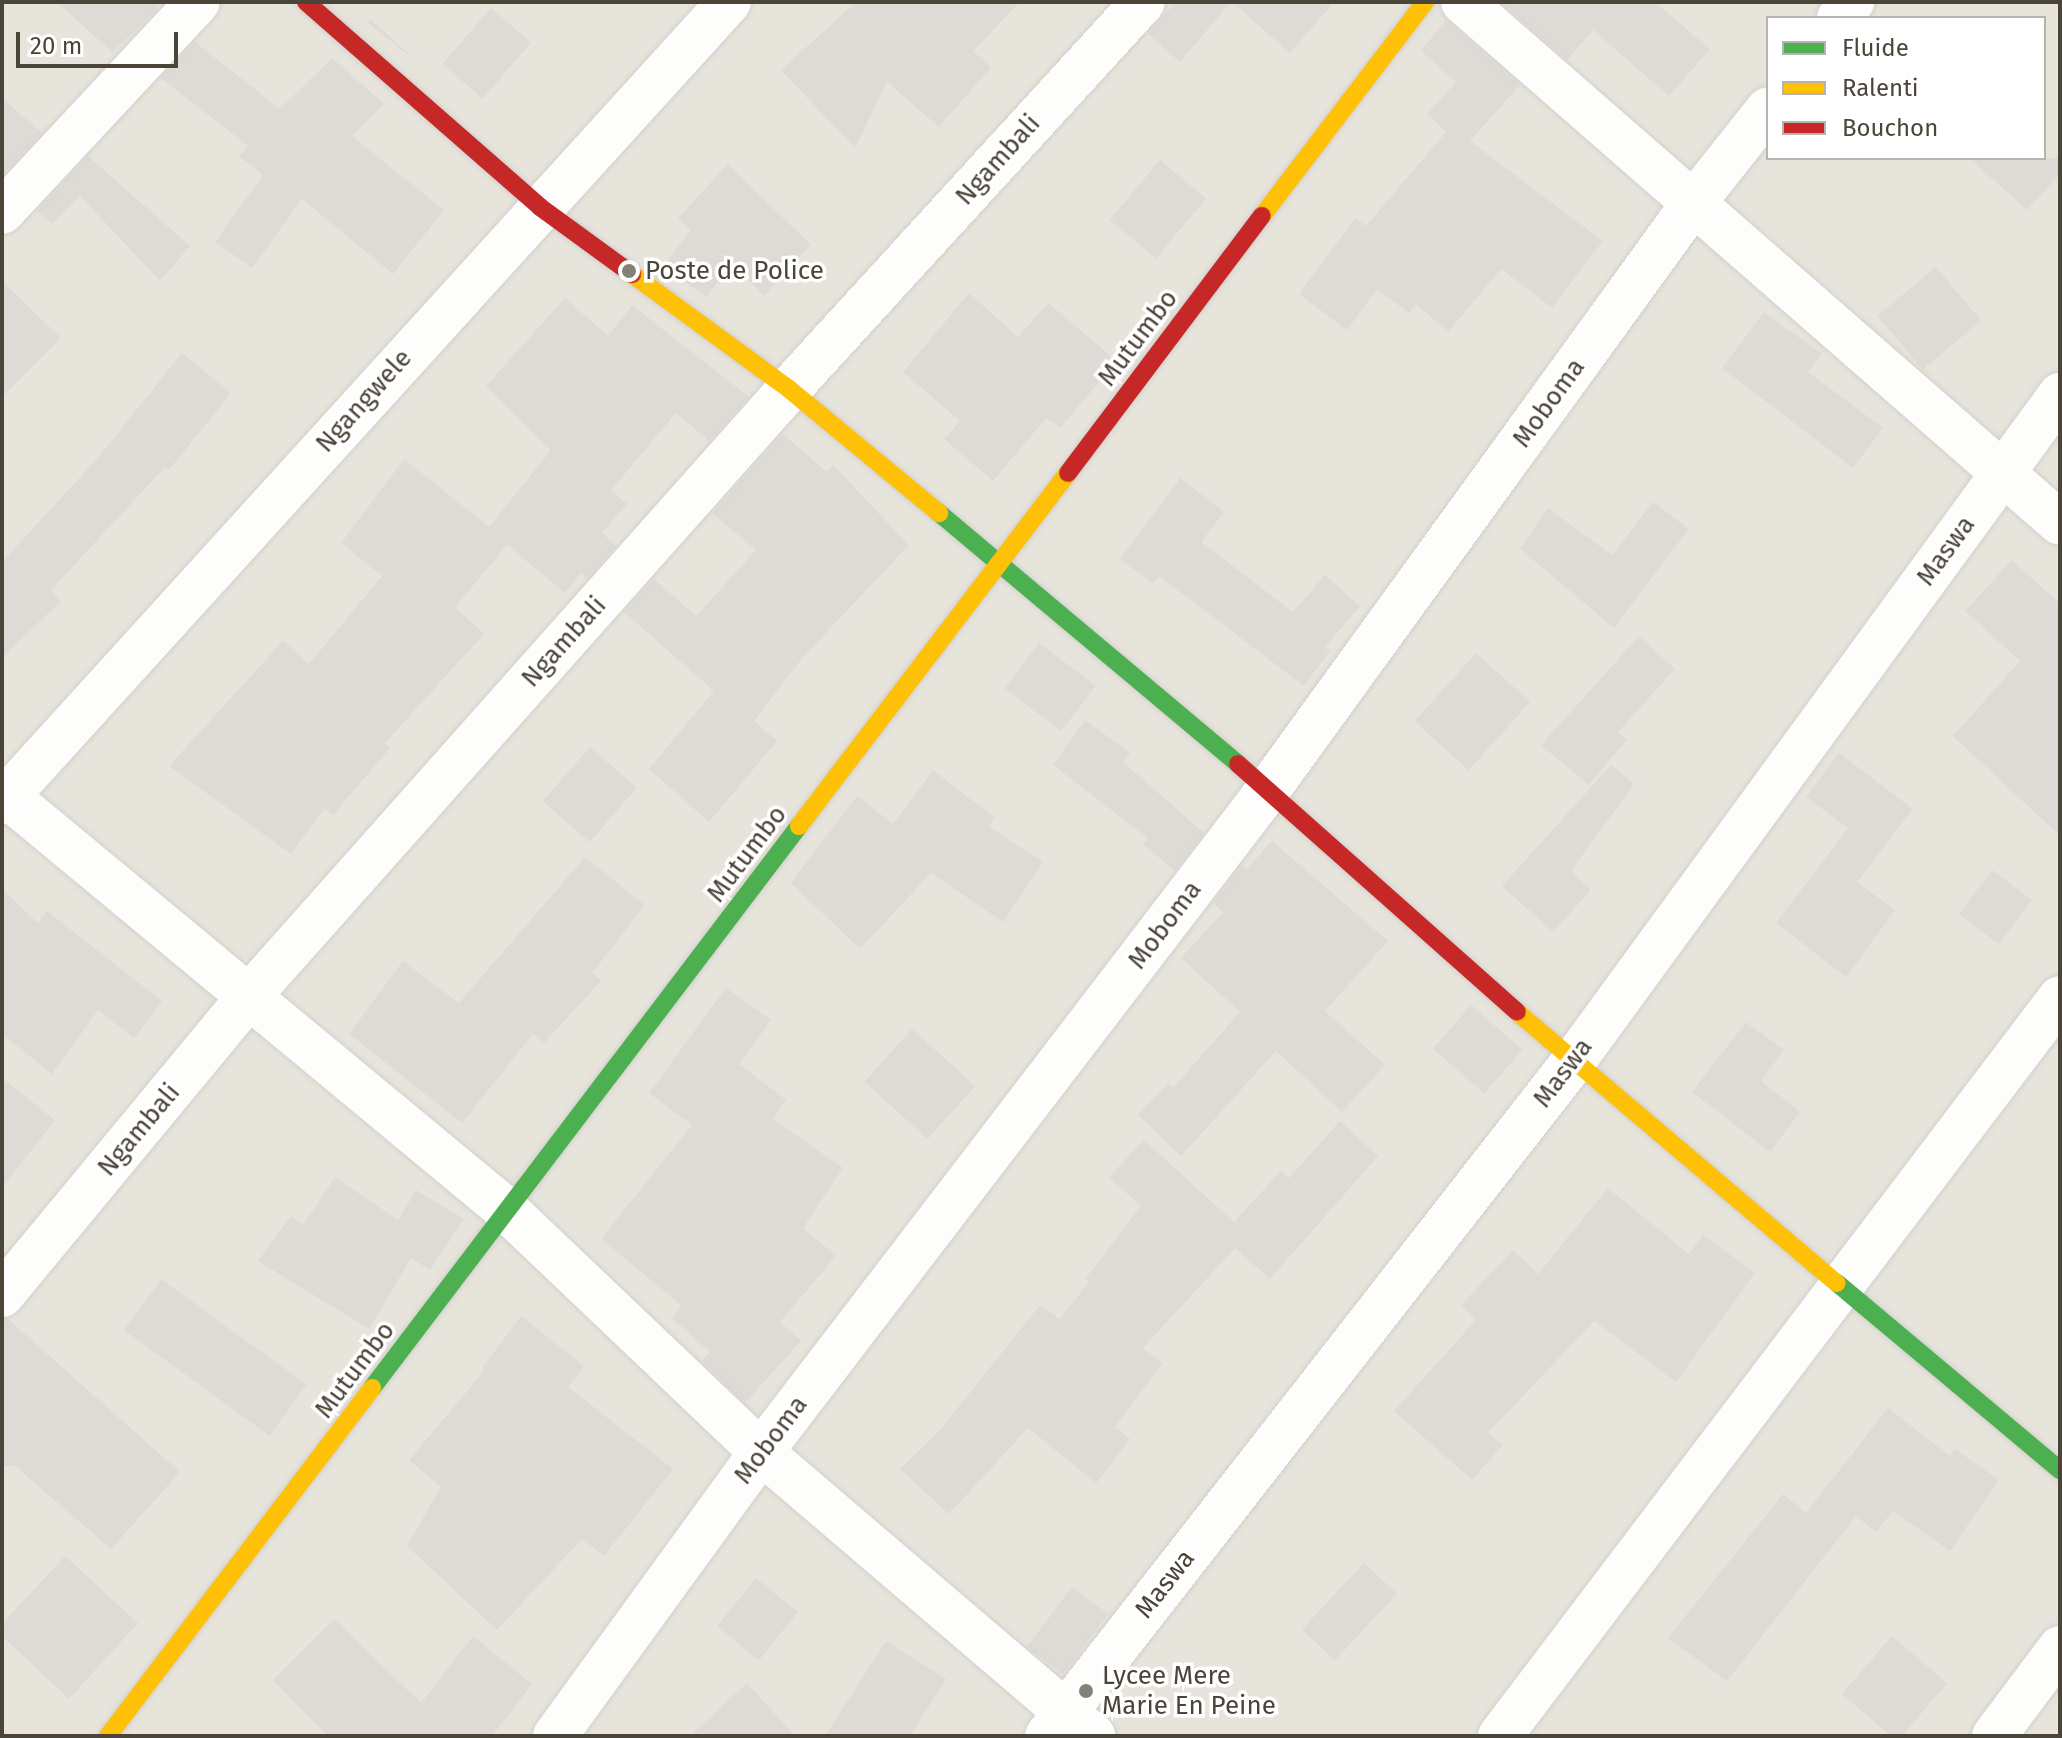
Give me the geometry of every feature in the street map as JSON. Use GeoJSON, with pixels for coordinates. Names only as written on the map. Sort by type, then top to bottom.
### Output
{"type":"FeatureCollection","features":[{"type":"Feature","properties":{"kind":"street"},"geometry":{"type":"LineString","coordinates":[[2,212],[198,2]]}},
{"type":"Feature","properties":{"kind":"street"},"geometry":{"type":"LineString","coordinates":[[306,2],[540,207],[789,389],[1000,563],[1268,790],[1573,1062],[2060,1470]]}},
{"type":"Feature","properties":{"kind":"street","name":"Ngangwele"},"geometry":{"type":"LineString","coordinates":[[4,797],[729,2]]}},
{"type":"Feature","properties":{"kind":"street","name":"Ngambali"},"geometry":{"type":"LineString","coordinates":[[2,1295],[250,995],[789,389],[1143,2]]}},
{"type":"Feature","properties":{"kind":"street","name":"Mutumbo"},"geometry":{"type":"LineString","coordinates":[[108,1736],[509,1212],[1425,2]]}},
{"type":"Feature","properties":{"kind":"street"},"geometry":{"type":"LineString","coordinates":[[1463,2],[1692,205],[2005,471],[2060,523]]}},
{"type":"Feature","properties":{"kind":"street","name":"Moboma"},"geometry":{"type":"LineString","coordinates":[[555,1736],[761,1452],[1268,790],[1692,205],[1766,112]]}},
{"type":"Feature","properties":{"kind":"street","name":"Maswa"},"geometry":{"type":"LineString","coordinates":[[1068,1728],[1573,1062],[2060,395]]}},
{"type":"Feature","properties":{"kind":"street"},"geometry":{"type":"LineString","coordinates":[[4,797],[250,995],[509,1212],[761,1452],[1068,1728]]}},
{"type":"Feature","properties":{"kind":"street"},"geometry":{"type":"LineString","coordinates":[[1500,1736],[2060,998]]}},
{"type":"Feature","properties":{"kind":"street"},"geometry":{"type":"LineString","coordinates":[[1994,1736],[2060,1648]]}},
{"type":"Feature","properties":{"kind":"shaded area"},"geometry":{"type":"Polygon","coordinates":[[[2,2],[2060,2],[2060,1736],[2,1736],[2,2]]]}},
{"type":"Feature","properties":{"kind":"building"},"geometry":{"type":"Polygon","coordinates":[[[57,2],[158,2],[156,10],[112,52],[57,2]]]}},
{"type":"Feature","properties":{"kind":"building"},"geometry":{"type":"Polygon","coordinates":[[[856,2],[1020,2],[973,51],[991,67],[939,127],[887,82],[855,148],[781,70],[856,2]]]}},
{"type":"Feature","properties":{"kind":"building"},"geometry":{"type":"Polygon","coordinates":[[[1176,2],[1231,2],[1180,62],[1148,34],[1176,2]]]}},
{"type":"Feature","properties":{"kind":"building"},"geometry":{"type":"Polygon","coordinates":[[[1232,2],[1334,2],[1290,53],[1232,2]]]}},
{"type":"Feature","properties":{"kind":"building"},"geometry":{"type":"Polygon","coordinates":[[[1501,2],[1655,2],[1710,49],[1669,96],[1593,30],[1567,60],[1501,2]]]}},
{"type":"Feature","properties":{"kind":"building"},"geometry":{"type":"Polygon","coordinates":[[[491,8],[531,43],[482,99],[442,64],[491,8]]]}},
{"type":"Feature","properties":{"kind":"building"},"geometry":{"type":"Polygon","coordinates":[[[370,19],[423,67],[367,22],[370,19]]]}},
{"type":"Feature","properties":{"kind":"building"},"geometry":{"type":"Polygon","coordinates":[[[1446,20],[1520,85],[1470,141],[1603,241],[1552,308],[1501,269],[1448,332],[1416,304],[1409,313],[1377,289],[1347,330],[1299,294],[1355,218],[1366,226],[1446,132],[1427,114],[1456,82],[1421,51],[1446,20]]]}},
{"type":"Feature","properties":{"kind":"building"},"geometry":{"type":"Polygon","coordinates":[[[195,42],[280,109],[332,58],[384,104],[352,136],[444,210],[393,274],[302,199],[252,268],[215,242],[263,175],[239,156],[248,146],[161,78],[195,42]]]}},
{"type":"Feature","properties":{"kind":"building"},"geometry":{"type":"Polygon","coordinates":[[[2,98],[42,133],[2,175],[2,98]]]}},
{"type":"Feature","properties":{"kind":"building"},"geometry":{"type":"Polygon","coordinates":[[[88,156],[190,246],[160,281],[80,196],[52,224],[37,211],[88,156]]]}},
{"type":"Feature","properties":{"kind":"building"},"geometry":{"type":"Polygon","coordinates":[[[2060,158],[2060,174],[2027,210],[1971,160],[2060,158]]]}},
{"type":"Feature","properties":{"kind":"building"},"geometry":{"type":"Polygon","coordinates":[[[1160,160],[1206,199],[1156,258],[1110,220],[1160,160]]]}},
{"type":"Feature","properties":{"kind":"building"},"geometry":{"type":"Polygon","coordinates":[[[728,164],[811,245],[764,296],[732,264],[706,297],[663,266],[691,230],[678,218],[728,164]]]}},
{"type":"Feature","properties":{"kind":"building"},"geometry":{"type":"Polygon","coordinates":[[[1936,267],[1981,321],[1923,369],[1878,316],[1936,267]]]}},
{"type":"Feature","properties":{"kind":"building"},"geometry":{"type":"Polygon","coordinates":[[[2,281],[61,338],[2,397],[2,281]]]}},
{"type":"Feature","properties":{"kind":"building"},"geometry":{"type":"Polygon","coordinates":[[[969,293],[1018,337],[1048,303],[1117,361],[1060,428],[1046,418],[993,481],[944,439],[960,421],[903,372],[969,293]]]}},
{"type":"Feature","properties":{"kind":"building"},"geometry":{"type":"Polygon","coordinates":[[[565,298],[608,336],[632,305],[749,397],[709,441],[676,413],[611,490],[627,504],[602,533],[616,546],[587,579],[581,573],[565,593],[507,545],[455,607],[484,634],[385,743],[390,748],[333,815],[325,808],[291,854],[169,766],[283,641],[309,664],[382,576],[341,543],[404,459],[489,527],[551,450],[486,386],[565,298]]]}},
{"type":"Feature","properties":{"kind":"building"},"geometry":{"type":"Polygon","coordinates":[[[1764,312],[1822,354],[1808,372],[1883,428],[1853,468],[1722,368],[1764,312]]]}},
{"type":"Feature","properties":{"kind":"building"},"geometry":{"type":"Polygon","coordinates":[[[182,353],[231,393],[169,470],[165,467],[51,590],[61,601],[2,658],[2,562],[97,459],[182,353]]]}},
{"type":"Feature","properties":{"kind":"building"},"geometry":{"type":"Polygon","coordinates":[[[783,434],[827,472],[833,465],[909,545],[804,656],[754,721],[777,741],[709,822],[649,769],[714,691],[624,612],[654,579],[696,616],[756,550],[712,513],[783,434]]]}},
{"type":"Feature","properties":{"kind":"building"},"geometry":{"type":"Polygon","coordinates":[[[1180,478],[1224,512],[1201,542],[1293,612],[1325,575],[1360,606],[1325,647],[1330,651],[1304,686],[1159,576],[1153,584],[1120,559],[1180,478]]]}},
{"type":"Feature","properties":{"kind":"building"},"geometry":{"type":"Polygon","coordinates":[[[1653,502],[1689,529],[1614,628],[1520,549],[1548,508],[1612,555],[1653,502]]]}},
{"type":"Feature","properties":{"kind":"building"},"geometry":{"type":"Polygon","coordinates":[[[2012,560],[2060,604],[2060,836],[1953,736],[2020,661],[1965,611],[2012,560]]]}},
{"type":"Feature","properties":{"kind":"building"},"geometry":{"type":"Polygon","coordinates":[[[1639,636],[1675,669],[1618,732],[1627,739],[1589,785],[1541,745],[1639,636]]]}},
{"type":"Feature","properties":{"kind":"building"},"geometry":{"type":"Polygon","coordinates":[[[1039,643],[1096,686],[1061,731],[1005,689],[1039,643]]]}},
{"type":"Feature","properties":{"kind":"building"},"geometry":{"type":"Polygon","coordinates":[[[1476,653],[1530,702],[1469,770],[1414,721],[1476,653]]]}},
{"type":"Feature","properties":{"kind":"building"},"geometry":{"type":"Polygon","coordinates":[[[1085,720],[1130,753],[1123,762],[1204,833],[1175,871],[1143,844],[1148,838],[1053,765],[1085,720]]]}},
{"type":"Feature","properties":{"kind":"building"},"geometry":{"type":"Polygon","coordinates":[[[590,747],[637,788],[590,842],[543,801],[590,747]]]}},
{"type":"Feature","properties":{"kind":"building"},"geometry":{"type":"Polygon","coordinates":[[[1839,753],[1913,809],[1857,882],[1895,910],[1846,977],[1776,923],[1848,828],[1806,797],[1839,753]]]}},
{"type":"Feature","properties":{"kind":"building"},"geometry":{"type":"Polygon","coordinates":[[[1611,765],[1634,784],[1571,871],[1591,890],[1553,932],[1502,886],[1611,765]]]}},
{"type":"Feature","properties":{"kind":"building"},"geometry":{"type":"Polygon","coordinates":[[[933,770],[995,818],[988,826],[1043,862],[1003,922],[931,873],[860,949],[791,883],[857,796],[893,824],[933,770]]]}},
{"type":"Feature","properties":{"kind":"building"},"geometry":{"type":"Polygon","coordinates":[[[1272,841],[1388,941],[1325,1011],[1385,1065],[1342,1112],[1276,1051],[1181,1156],[1138,1115],[1169,1083],[1173,1088],[1240,1012],[1181,958],[1223,912],[1213,903],[1242,866],[1246,870],[1272,841]]]}},
{"type":"Feature","properties":{"kind":"building"},"geometry":{"type":"Polygon","coordinates":[[[585,857],[645,905],[592,973],[601,981],[544,1043],[533,1034],[462,1123],[349,1034],[403,961],[459,1003],[585,857]]]}},
{"type":"Feature","properties":{"kind":"building"},"geometry":{"type":"Polygon","coordinates":[[[1992,870],[2032,900],[1999,944],[1959,914],[1992,870]]]}},
{"type":"Feature","properties":{"kind":"building"},"geometry":{"type":"Polygon","coordinates":[[[2,889],[38,923],[47,911],[162,1001],[134,1038],[98,1010],[52,1074],[2,1034],[2,889]]]}},
{"type":"Feature","properties":{"kind":"building"},"geometry":{"type":"Polygon","coordinates":[[[726,988],[771,1020],[739,1064],[786,1100],[773,1119],[843,1168],[803,1228],[836,1256],[780,1322],[801,1341],[745,1403],[702,1361],[710,1352],[672,1318],[681,1305],[601,1239],[692,1125],[649,1093],[726,988]]]}},
{"type":"Feature","properties":{"kind":"building"},"geometry":{"type":"Polygon","coordinates":[[[1471,1005],[1522,1050],[1484,1093],[1433,1049],[1471,1005]]]}},
{"type":"Feature","properties":{"kind":"building"},"geometry":{"type":"Polygon","coordinates":[[[1746,1022],[1784,1050],[1761,1081],[1800,1112],[1770,1152],[1692,1092],[1746,1022]]]}},
{"type":"Feature","properties":{"kind":"building"},"geometry":{"type":"Polygon","coordinates":[[[912,1029],[975,1086],[928,1139],[864,1082],[912,1029]]]}},
{"type":"Feature","properties":{"kind":"building"},"geometry":{"type":"Polygon","coordinates":[[[2,1078],[55,1120],[2,1188],[2,1078]]]}},
{"type":"Feature","properties":{"kind":"building"},"geometry":{"type":"Polygon","coordinates":[[[1340,1121],[1378,1156],[1270,1279],[1235,1248],[1143,1348],[1162,1363],[1115,1427],[1130,1439],[1096,1483],[1028,1428],[949,1514],[900,1469],[940,1430],[1040,1305],[1060,1319],[1089,1282],[1085,1279],[1141,1206],[1109,1177],[1144,1140],[1234,1222],[1281,1171],[1289,1178],[1340,1121]]]}},
{"type":"Feature","properties":{"kind":"building"},"geometry":{"type":"Polygon","coordinates":[[[335,1177],[398,1220],[416,1190],[464,1219],[430,1270],[411,1258],[369,1329],[258,1261],[291,1216],[303,1225],[335,1177]]]}},
{"type":"Feature","properties":{"kind":"building"},"geometry":{"type":"Polygon","coordinates":[[[1608,1188],[1689,1254],[1703,1235],[1755,1273],[1676,1382],[1594,1321],[1488,1433],[1503,1445],[1472,1480],[1394,1411],[1476,1320],[1461,1305],[1513,1250],[1538,1274],[1608,1188]]]}},
{"type":"Feature","properties":{"kind":"building"},"geometry":{"type":"Polygon","coordinates":[[[161,1279],[307,1385],[270,1436],[124,1330],[161,1279]]]}},
{"type":"Feature","properties":{"kind":"building"},"geometry":{"type":"Polygon","coordinates":[[[521,1316],[584,1366],[568,1387],[673,1469],[604,1556],[582,1539],[497,1630],[407,1546],[441,1487],[409,1460],[485,1370],[482,1368],[521,1316]]]}},
{"type":"Feature","properties":{"kind":"building"},"geometry":{"type":"Polygon","coordinates":[[[2,1319],[8,1319],[180,1472],[111,1549],[15,1466],[2,1466],[2,1319]]]}},
{"type":"Feature","properties":{"kind":"building"},"geometry":{"type":"Polygon","coordinates":[[[1888,1408],[1950,1456],[1955,1449],[1999,1480],[1950,1551],[1893,1511],[1876,1532],[1856,1516],[1727,1681],[1668,1638],[1783,1494],[1806,1513],[1888,1408]]]}},
{"type":"Feature","properties":{"kind":"building"},"geometry":{"type":"Polygon","coordinates":[[[65,1556],[138,1623],[69,1699],[2,1636],[2,1624],[65,1556]]]}},
{"type":"Feature","properties":{"kind":"building"},"geometry":{"type":"Polygon","coordinates":[[[1364,1563],[1397,1594],[1335,1660],[1302,1630],[1364,1563]]]}},
{"type":"Feature","properties":{"kind":"building"},"geometry":{"type":"Polygon","coordinates":[[[756,1578],[798,1612],[759,1660],[717,1626],[756,1578]]]}},
{"type":"Feature","properties":{"kind":"building"},"geometry":{"type":"Polygon","coordinates":[[[1072,1587],[1108,1614],[1063,1674],[1027,1647],[1072,1587]]]}},
{"type":"Feature","properties":{"kind":"building"},"geometry":{"type":"Polygon","coordinates":[[[334,1619],[421,1703],[473,1636],[532,1684],[492,1736],[328,1736],[273,1680],[334,1619]]]}},
{"type":"Feature","properties":{"kind":"building"},"geometry":{"type":"Polygon","coordinates":[[[1892,1636],[1947,1683],[1902,1736],[1891,1736],[1842,1694],[1892,1636]]]}},
{"type":"Feature","properties":{"kind":"building"},"geometry":{"type":"Polygon","coordinates":[[[886,1641],[946,1679],[910,1736],[825,1736],[886,1641]]]}},
{"type":"Feature","properties":{"kind":"building"},"geometry":{"type":"Polygon","coordinates":[[[747,1683],[795,1736],[690,1736],[747,1683]]]}},
{"type":"Feature","properties":{"kind":"traffic: fast"},"geometry":{"type":"LineString","coordinates":[[939,513],[1238,764]]}},
{"type":"Feature","properties":{"kind":"traffic: fast"},"geometry":{"type":"LineString","coordinates":[[372,1388],[799,826]]}},
{"type":"Feature","properties":{"kind":"traffic: fast"},"geometry":{"type":"LineString","coordinates":[[1837,1283],[2060,1470]]}},
{"type":"Feature","properties":{"kind":"traffic: slow"},"geometry":{"type":"LineString","coordinates":[[1262,216],[1425,2]]}},
{"type":"Feature","properties":{"kind":"traffic: slow"},"geometry":{"type":"LineString","coordinates":[[632,274],[789,389],[939,513]]}},
{"type":"Feature","properties":{"kind":"traffic: slow"},"geometry":{"type":"LineString","coordinates":[[799,826],[1068,473]]}},
{"type":"Feature","properties":{"kind":"traffic: slow"},"geometry":{"type":"LineString","coordinates":[[1517,1012],[1837,1283]]}},
{"type":"Feature","properties":{"kind":"traffic: slow"},"geometry":{"type":"LineString","coordinates":[[108,1736],[372,1388]]}},
{"type":"Feature","properties":{"kind":"traffic: jam"},"geometry":{"type":"LineString","coordinates":[[306,2],[540,207],[632,274]]}},
{"type":"Feature","properties":{"kind":"traffic: jam"},"geometry":{"type":"LineString","coordinates":[[1068,473],[1262,216]]}},
{"type":"Feature","properties":{"kind":"traffic: jam"},"geometry":{"type":"LineString","coordinates":[[1238,764],[1517,1012]]}},
{"type":"Feature","properties":{"kind":"place","name":"Poste de Police"},"geometry":{"type":"Point","coordinates":[629,271]}},
{"type":"Feature","properties":{"kind":"place","name":"Lycee Mere Marie En Peine"},"geometry":{"type":"Point","coordinates":[1086,1691]}}]}
